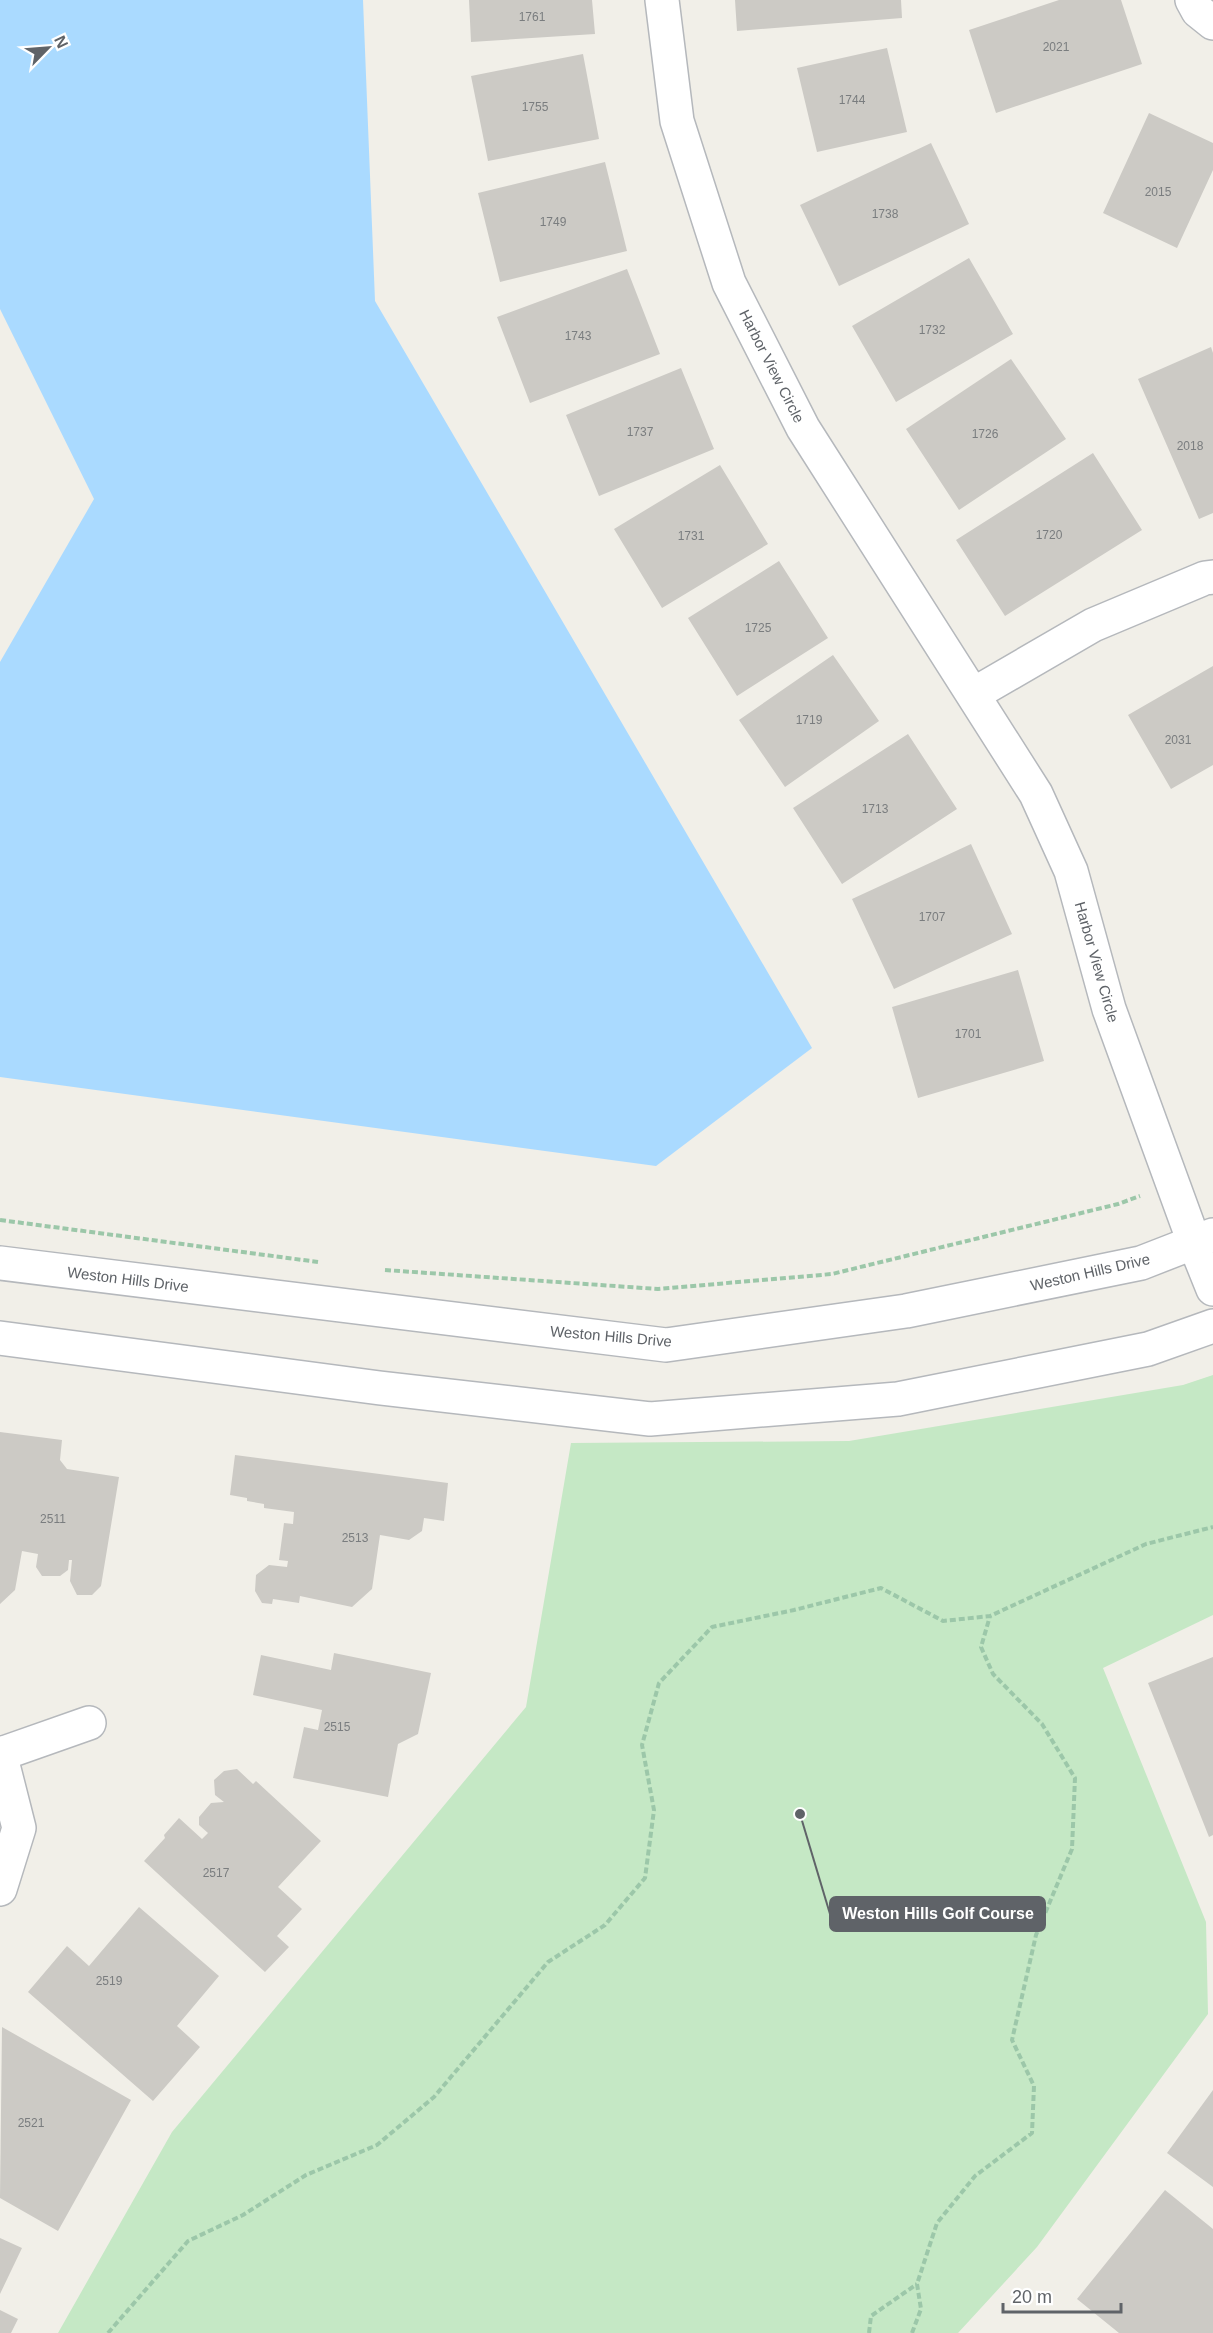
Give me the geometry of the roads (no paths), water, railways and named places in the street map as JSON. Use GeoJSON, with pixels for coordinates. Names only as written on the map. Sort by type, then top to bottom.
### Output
{"type":"FeatureCollection","features":[{"type":"Feature","properties":{"kind":"street","name":"Harbor View Circle"},"geometry":{"type":"LineString","coordinates":[[662,0],[677,121],[729,282],[803,428],[1036,794],[1071,871],[1109,1009],[1172,1184],[1203,1239],[1213,1289]]}},
{"type":"Feature","properties":{"kind":"street"},"geometry":{"type":"LineString","coordinates":[[1192,0],[1198,11],[1213,23]]}},
{"type":"Feature","properties":{"kind":"street"},"geometry":{"type":"LineString","coordinates":[[974,694],[1093,625],[1205,578],[1213,577]]}},
{"type":"Feature","properties":{"kind":"street","name":"Weston Hills Drive"},"geometry":{"type":"LineString","coordinates":[[0,1263],[666,1345],[906,1311],[1141,1263],[1203,1239]]}},
{"type":"Feature","properties":{"kind":"street"},"geometry":{"type":"LineString","coordinates":[[0,1338],[380,1388],[650,1419],[897,1399],[1148,1349],[1213,1326]]}},
{"type":"Feature","properties":{"kind":"street"},"geometry":{"type":"LineString","coordinates":[[0,1889],[3,1886],[19,1828],[0,1754],[89,1724]]}},
{"type":"Feature","properties":{"kind":"water"},"geometry":{"type":"Polygon","coordinates":[[[0,0],[363,0],[375,301],[812,1048],[656,1166],[0,1077],[0,662],[94,499],[0,309],[0,0]]]}},
{"type":"Feature","properties":{"kind":"place","name":"Weston Hills Golf Course"},"geometry":{"type":"Point","coordinates":[800,1814]}}]}
